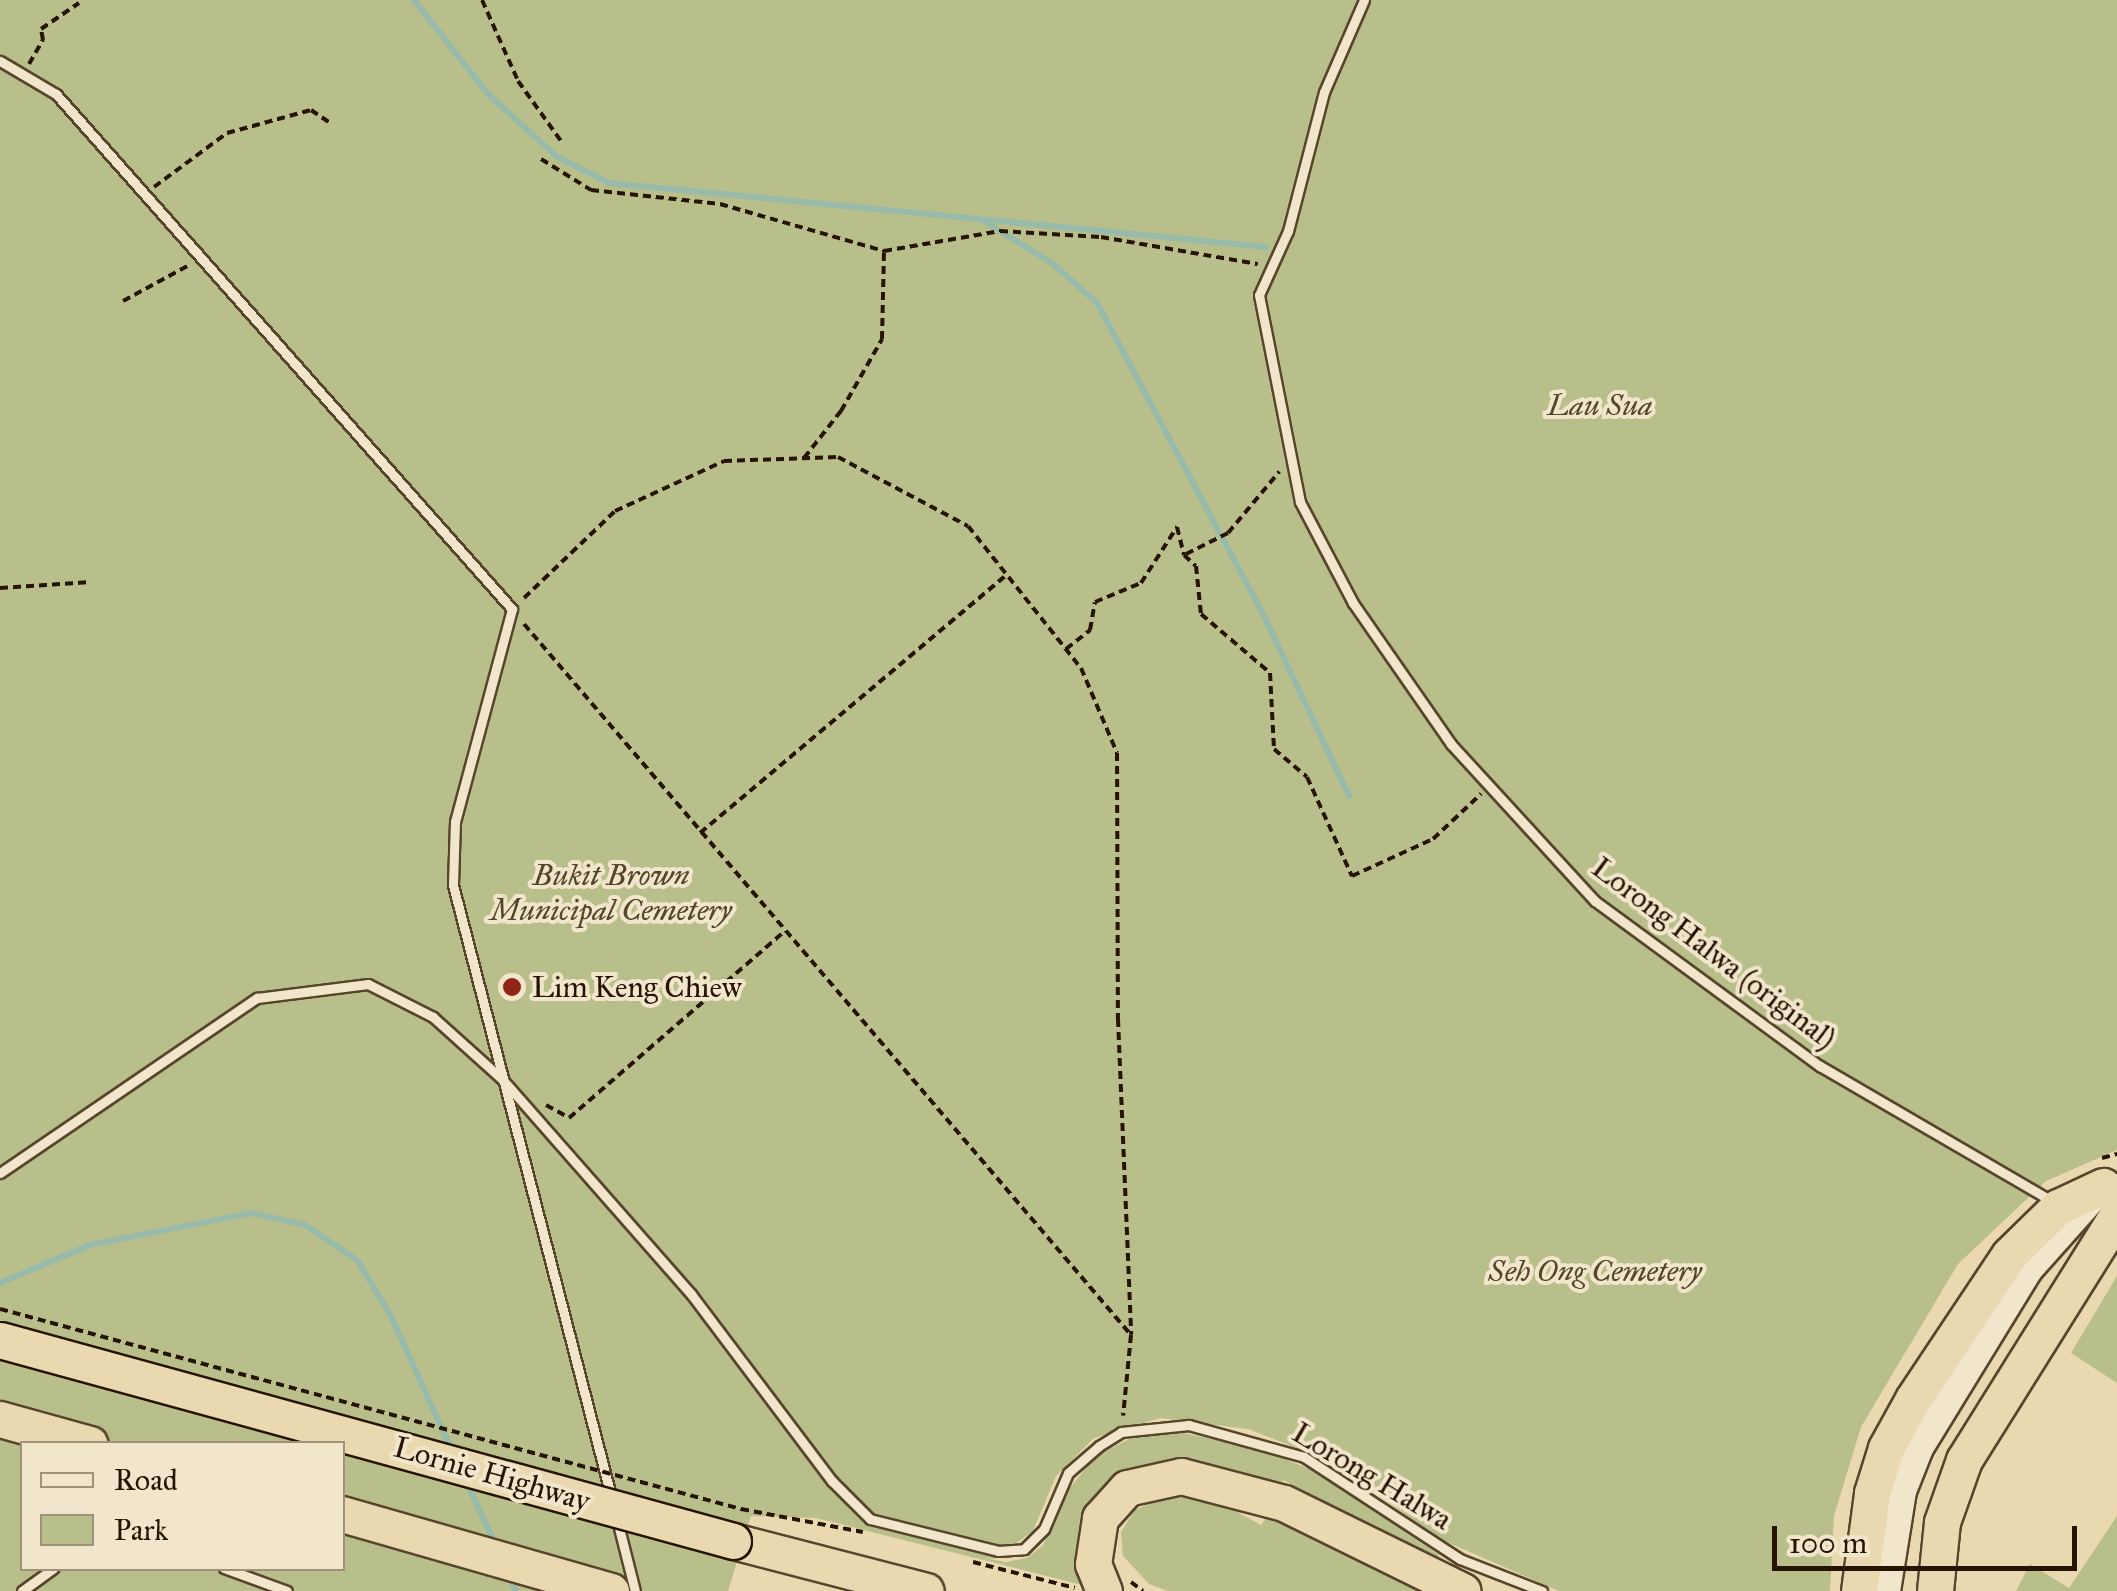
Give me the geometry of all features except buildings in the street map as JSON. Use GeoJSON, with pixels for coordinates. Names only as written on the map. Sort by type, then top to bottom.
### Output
{"type":"FeatureCollection","features":[{"type":"Feature","properties":{"kind":"highway"},"geometry":{"type":"LineString","coordinates":[[1859,1591],[1864,1529],[1886,1448],[1973,1302],[2009,1254],[2058,1207],[2112,1200]]}},
{"type":"Feature","properties":{"kind":"highway"},"geometry":{"type":"LineString","coordinates":[[1936,1591],[1942,1522],[1964,1460],[2112,1200]]}},
{"type":"Feature","properties":{"kind":"highway","name":"Lornie Highway"},"geometry":{"type":"LineString","coordinates":[[0,1340],[737,1525],[926,1591]]}},
{"type":"Feature","properties":{"kind":"highway"},"geometry":{"type":"LineString","coordinates":[[0,1420],[79,1441]]}},
{"type":"Feature","properties":{"kind":"highway"},"geometry":{"type":"LineString","coordinates":[[1104,1591],[1093,1564],[1100,1518],[1127,1488],[1181,1476],[1284,1503],[1463,1591]]}},
{"type":"Feature","properties":{"kind":"highway"},"geometry":{"type":"LineString","coordinates":[[345,1515],[612,1591]]}},
{"type":"Feature","properties":{"kind":"street"},"geometry":{"type":"LineString","coordinates":[[1886,1591],[1894,1530],[1919,1448],[2028,1270],[2112,1200]]}},
{"type":"Feature","properties":{"kind":"street"},"geometry":{"type":"LineString","coordinates":[[1901,1591],[1918,1479],[1939,1438],[2033,1284],[2067,1240],[2112,1200]]}},
{"type":"Feature","properties":{"kind":"lane","name":"Lorong Halwa (original)"},"geometry":{"type":"LineString","coordinates":[[1364,0],[1324,92],[1288,231],[1267,266],[1259,295],[1288,461],[1300,502],[1352,603],[1488,788],[1594,901],[1820,1066],[1929,1135],[2043,1191],[2058,1207]]}},
{"type":"Feature","properties":{"kind":"lane"},"geometry":{"type":"LineString","coordinates":[[0,61],[56,94],[512,609],[455,821],[453,885],[635,1591]]}},
{"type":"Feature","properties":{"kind":"lane"},"geometry":{"type":"LineString","coordinates":[[0,1173],[257,998],[368,984],[433,1017],[503,1080],[690,1294],[832,1480],[870,1519],[1011,1552],[1044,1529],[1068,1473],[1121,1432]]}},
{"type":"Feature","properties":{"kind":"lane","name":"Lorong Halwa"},"geometry":{"type":"LineString","coordinates":[[1121,1432],[1189,1425],[1269,1443],[1334,1474],[1460,1559],[1542,1591]]}},
{"type":"Feature","properties":{"kind":"lane"},"geometry":{"type":"LineString","coordinates":[[22,1591],[50,1571]]}},
{"type":"Feature","properties":{"kind":"lane"},"geometry":{"type":"LineString","coordinates":[[232,1571],[287,1591]]}},
{"type":"Feature","properties":{"kind":"path"},"geometry":{"type":"LineString","coordinates":[[482,0],[518,81],[562,141]]}},
{"type":"Feature","properties":{"kind":"path"},"geometry":{"type":"LineString","coordinates":[[24,72],[44,40],[41,30],[79,3]]}},
{"type":"Feature","properties":{"kind":"path"},"geometry":{"type":"LineString","coordinates":[[146,193],[227,133],[312,110],[332,124]]}},
{"type":"Feature","properties":{"kind":"path"},"geometry":{"type":"LineString","coordinates":[[542,159],[590,190],[720,204],[884,251],[1000,231],[1101,237],[1267,266]]}},
{"type":"Feature","properties":{"kind":"path"},"geometry":{"type":"LineString","coordinates":[[804,458],[841,411],[882,339],[884,251]]}},
{"type":"Feature","properties":{"kind":"path"},"geometry":{"type":"LineString","coordinates":[[123,302],[204,257]]}},
{"type":"Feature","properties":{"kind":"path"},"geometry":{"type":"LineString","coordinates":[[1121,1432],[1131,1335],[1117,753],[1081,668],[968,526],[838,457],[724,460],[615,510],[512,609],[1131,1335]]}},
{"type":"Feature","properties":{"kind":"path"},"geometry":{"type":"LineString","coordinates":[[1184,555],[1228,532],[1288,461]]}},
{"type":"Feature","properties":{"kind":"path"},"geometry":{"type":"LineString","coordinates":[[1066,648],[1090,630],[1096,602],[1141,583],[1177,527],[1184,555],[1196,566],[1201,614],[1270,674],[1274,748],[1307,778],[1352,876],[1433,839],[1488,788]]}},
{"type":"Feature","properties":{"kind":"path"},"geometry":{"type":"LineString","coordinates":[[700,833],[1006,574]]}},
{"type":"Feature","properties":{"kind":"path"},"geometry":{"type":"LineString","coordinates":[[0,588],[91,582]]}},
{"type":"Feature","properties":{"kind":"path"},"geometry":{"type":"LineString","coordinates":[[503,1080],[570,1118],[784,932]]}},
{"type":"Feature","properties":{"kind":"path"},"geometry":{"type":"LineString","coordinates":[[0,1308],[737,1525],[871,1534]]}},
{"type":"Feature","properties":{"kind":"path"},"geometry":{"type":"LineString","coordinates":[[962,1559],[1084,1591]]}},
{"type":"Feature","properties":{"kind":"green space"},"geometry":{"type":"Polygon","coordinates":[[[0,0],[2117,0],[2117,1150],[2046,1181],[1958,1264],[1861,1427],[1834,1516],[1830,1591],[1559,1591],[1440,1539],[1333,1462],[1248,1429],[1160,1418],[1094,1438],[1056,1476],[1033,1531],[994,1559],[978,1557],[1006,1562],[1027,1558],[1043,1545],[1068,1490],[1096,1456],[1137,1435],[1174,1431],[1260,1449],[1317,1472],[1439,1555],[1437,1561],[1283,1480],[1277,1489],[1122,1477],[1090,1587],[816,1518],[751,1516],[728,1591],[0,1591],[0,0]]]}},
{"type":"Feature","properties":{"kind":"green space"},"geometry":{"type":"Polygon","coordinates":[[[2117,1276],[2117,1383],[2071,1353],[2117,1276]]]}},
{"type":"Feature","properties":{"kind":"green space"},"geometry":{"type":"Polygon","coordinates":[[[1172,1494],[1224,1505],[1261,1525],[1268,1515],[1422,1591],[1168,1591],[1149,1584],[1123,1556],[1121,1532],[1135,1510],[1172,1494]]]}},
{"type":"Feature","properties":{"kind":"green space"},"geometry":{"type":"Polygon","coordinates":[[[2117,1516],[2117,1591],[2016,1591],[2030,1564],[2069,1588],[2117,1516]]]}},
{"type":"Feature","properties":{"kind":"waterway"},"geometry":{"type":"LineString","coordinates":[[414,0],[488,94],[556,156],[609,183],[1266,247]]}},
{"type":"Feature","properties":{"kind":"waterway"},"geometry":{"type":"LineString","coordinates":[[984,221],[1052,263],[1097,303],[1264,616],[1349,796]]}},
{"type":"Feature","properties":{"kind":"waterway"},"geometry":{"type":"LineString","coordinates":[[0,1283],[90,1245],[251,1213],[305,1225],[357,1260],[391,1316],[451,1449]]}},
{"type":"Feature","properties":{"kind":"waterway"},"geometry":{"type":"LineString","coordinates":[[467,1483],[495,1544]]}},
{"type":"Feature","properties":{"kind":"waterway"},"geometry":{"type":"LineString","coordinates":[[508,1574],[516,1591]]}},
{"type":"Feature","properties":{"kind":"place","name":"Lim Keng Chiew"},"geometry":{"type":"Point","coordinates":[512,987]}},
{"type":"Feature","properties":{"kind":"park label","name":"Lau Sua"},"geometry":{"type":"Point","coordinates":[1600,405]}},
{"type":"Feature","properties":{"kind":"park label","name":"Bukit Brown Municipal Cemetery"},"geometry":{"type":"Point","coordinates":[611,892]}},
{"type":"Feature","properties":{"kind":"park label","name":"Seh Ong Cemetery"},"geometry":{"type":"Point","coordinates":[1595,1271]}}]}
